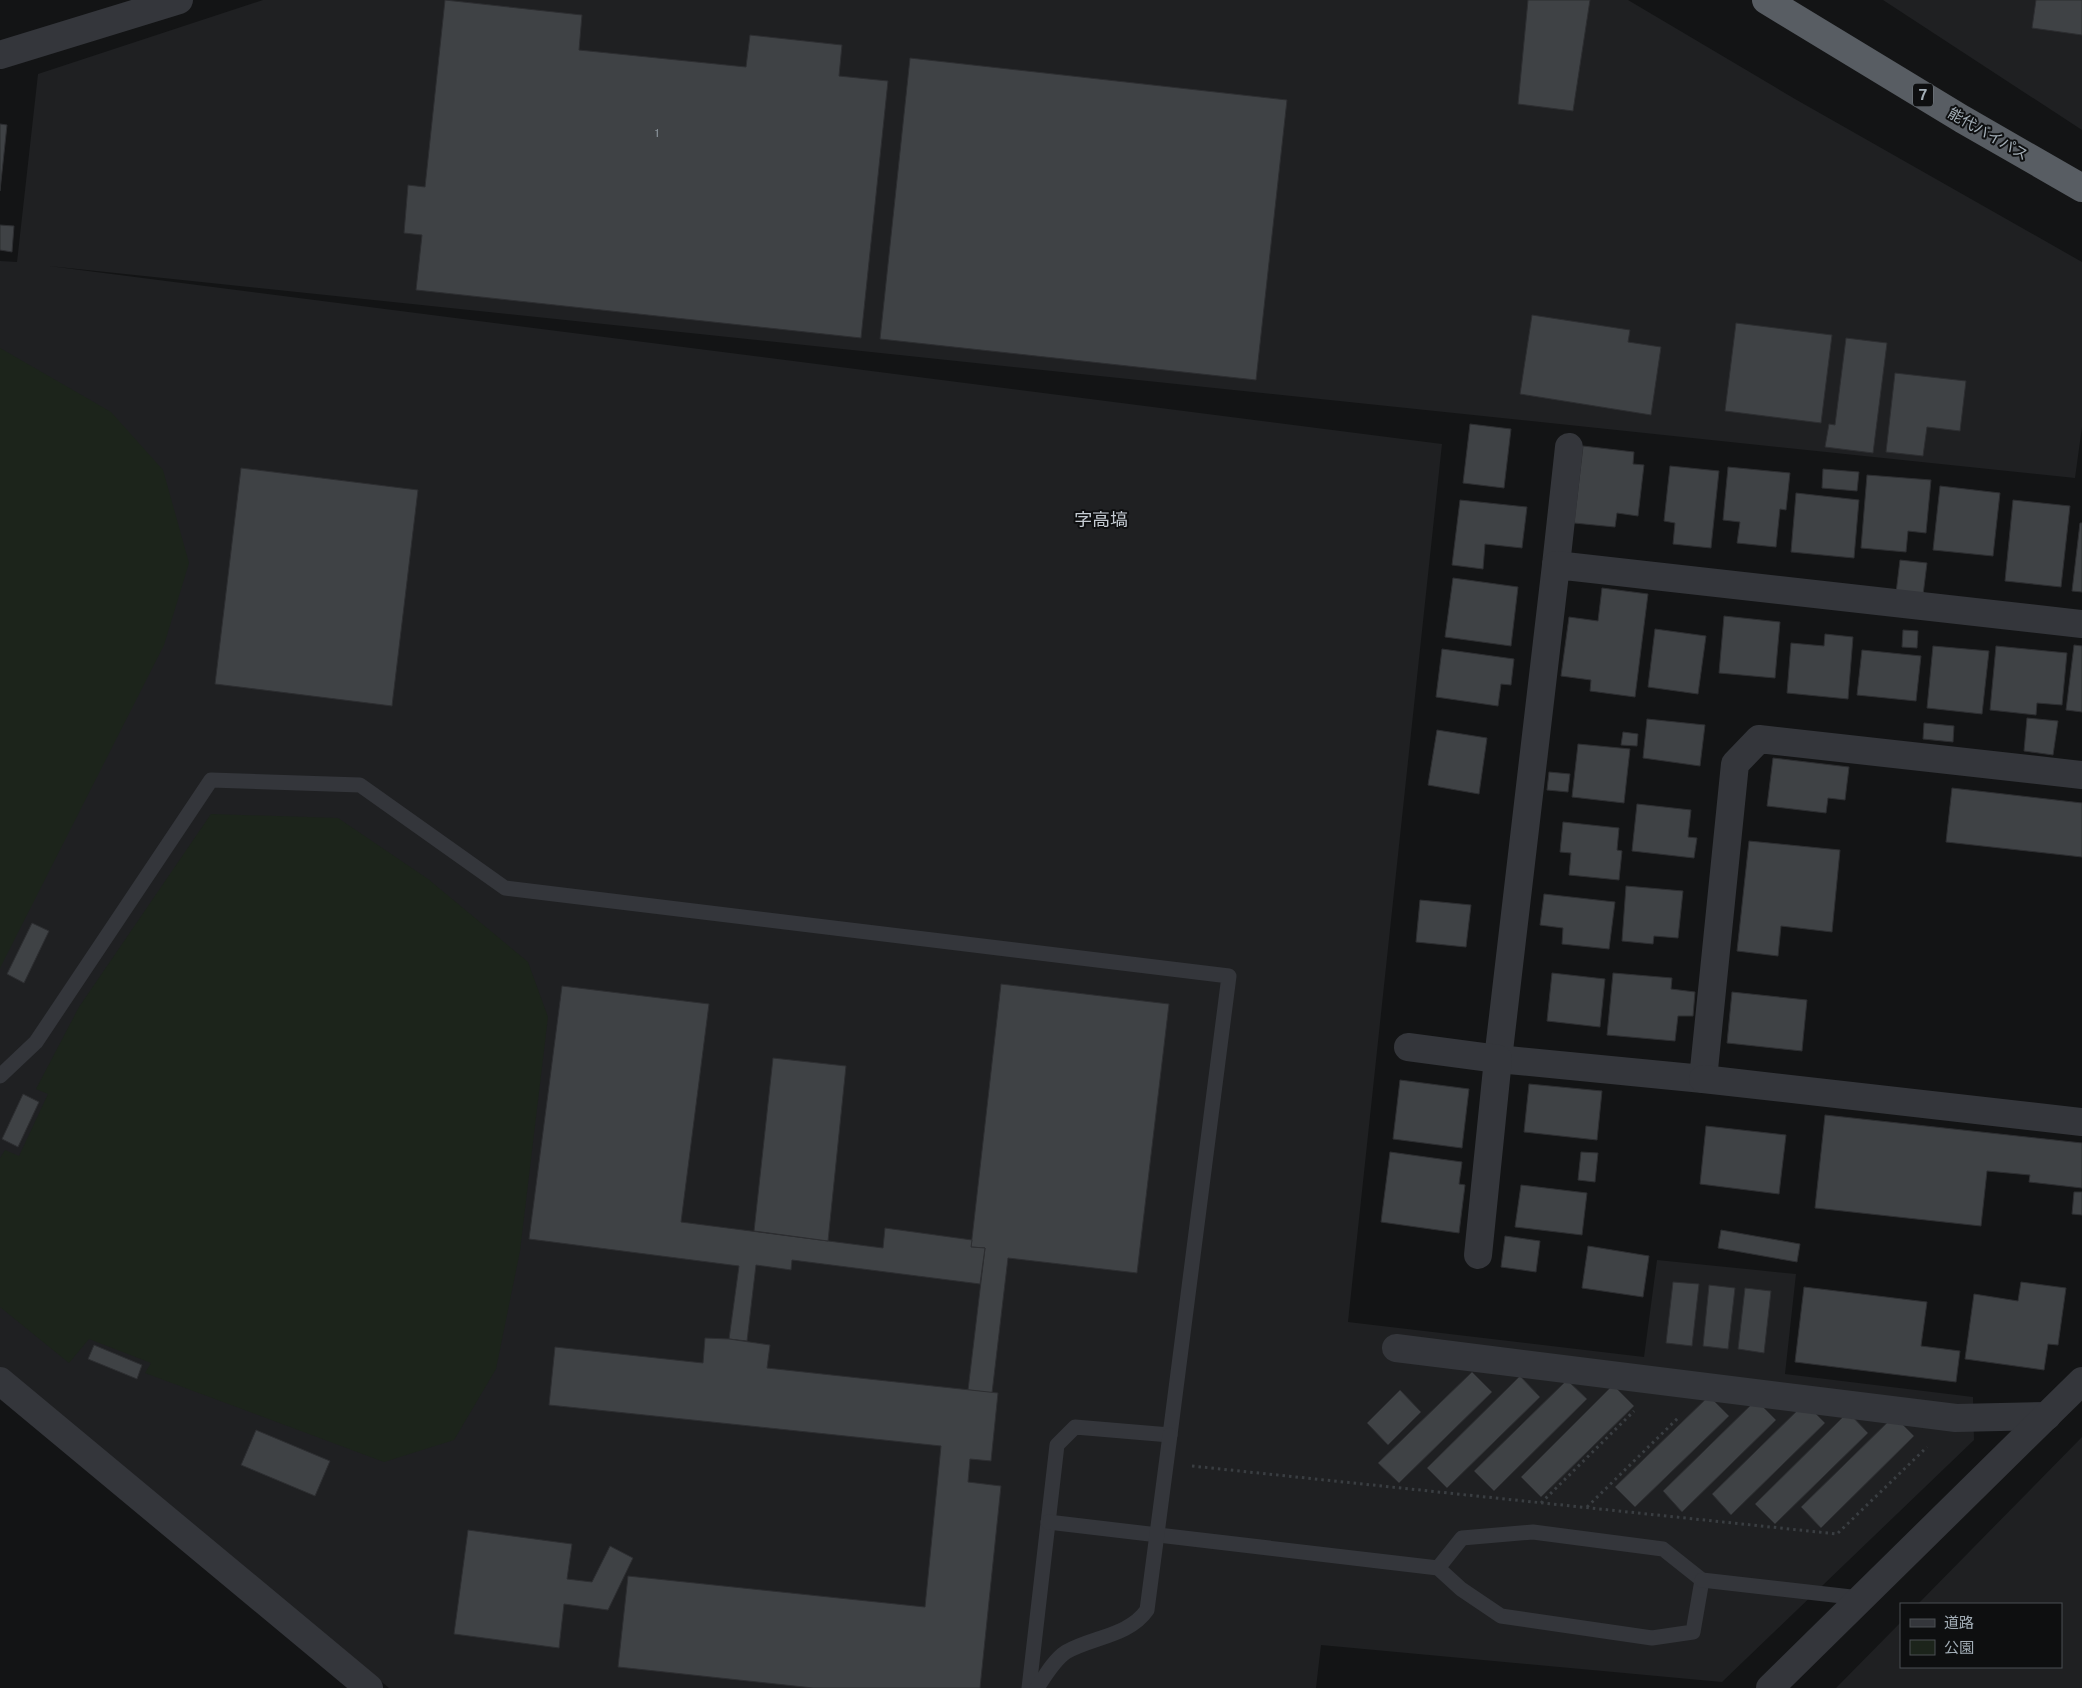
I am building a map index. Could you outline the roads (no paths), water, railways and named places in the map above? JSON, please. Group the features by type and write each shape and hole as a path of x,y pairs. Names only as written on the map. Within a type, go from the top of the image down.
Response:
{"highway":[{"name":"能代バイパス","path":"1766,0 1962,119 2082,188"}],"street":[{"path":"0,56 179,0"},
{"path":"1478,1255 1498,1059 1569,447"},
{"path":"1556,566 2082,624"},
{"path":"1703,1079 1735,764 1759,739 2082,775"},
{"path":"1408,1047 1498,1059 1703,1079 2082,1122"},
{"path":"1396,1348 1956,1418 2047,1416"},
{"path":"0,1381 369,1688"},
{"path":"1770,1688 2082,1381"}],"lane":[{"path":"0,1076 36,1042 211,780 360,784 505,888 1229,976 1147,1610 1139,1621 1065,1653 1052,1666 1036,1688"},
{"path":"1029,1688 1057,1446 1074,1428 1170,1435"},
{"path":"1048,1522 1438,1568 1461,1590 1500,1616 1652,1638 1693,1632 1702,1580"},
{"path":"1438,1568 1462,1538 1533,1532 1663,1549 1702,1580 1860,1598"}],"district":[{"name":"字高塙","path":"1101,520"}]}
